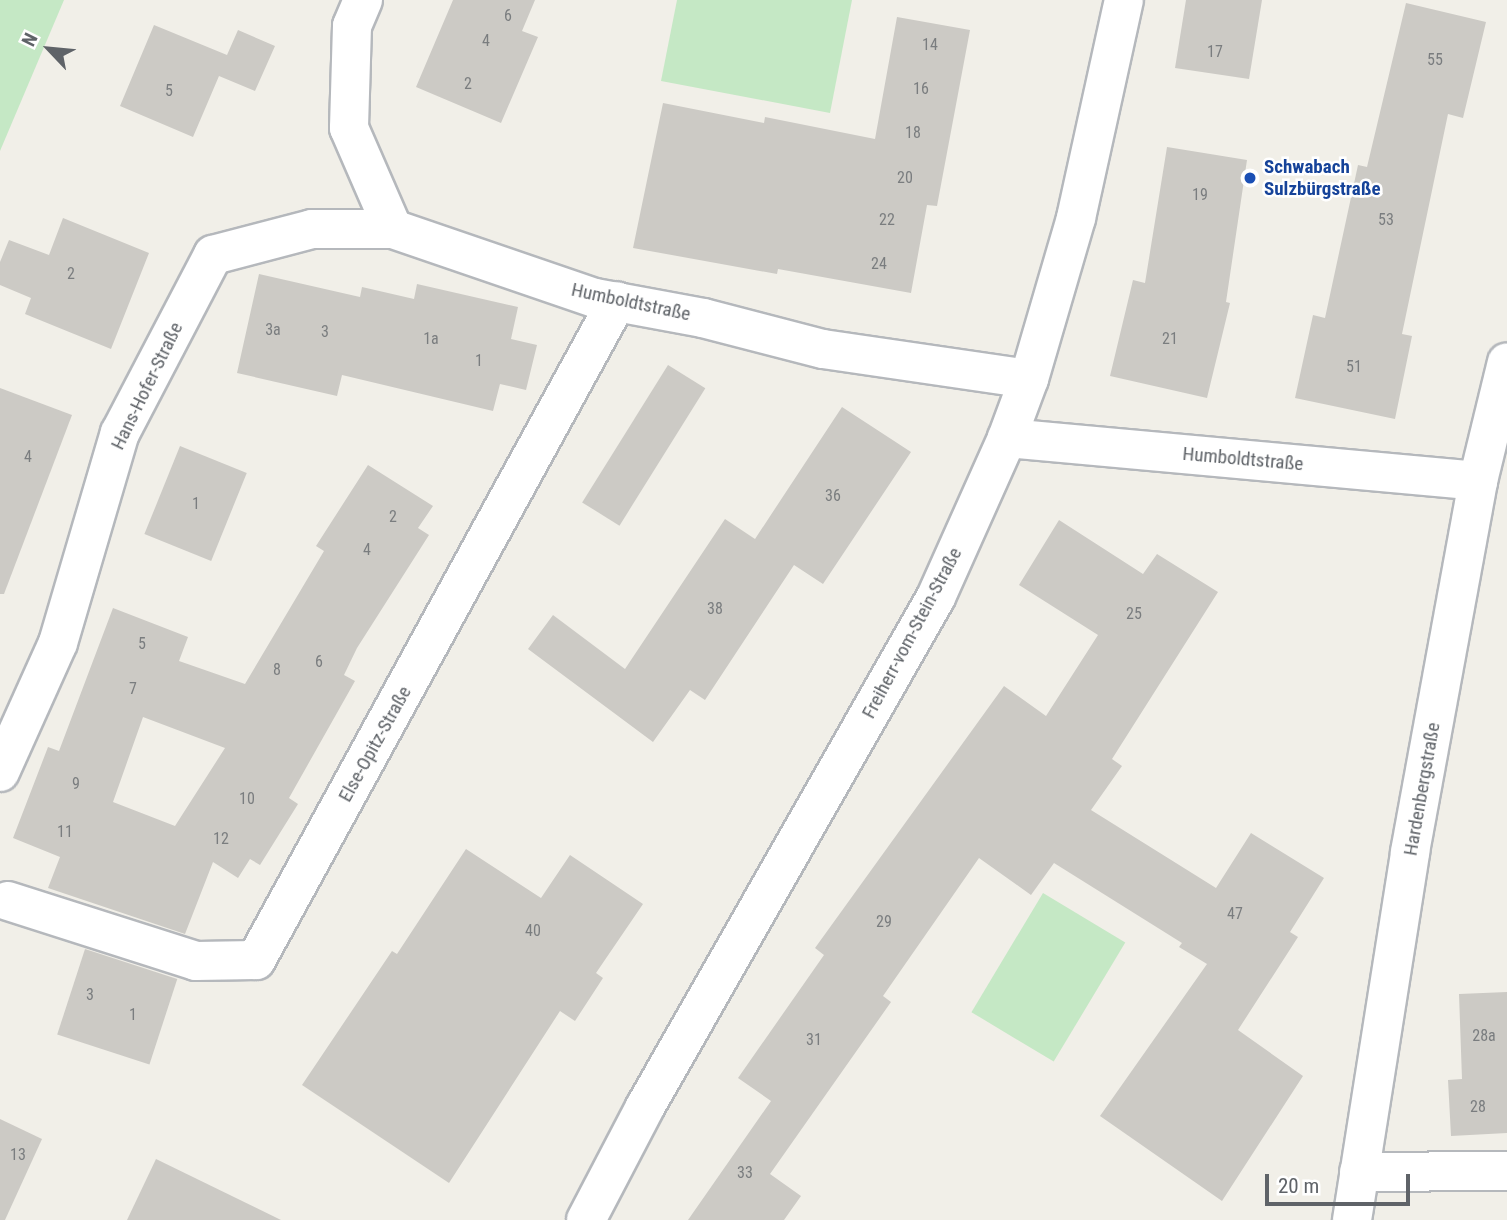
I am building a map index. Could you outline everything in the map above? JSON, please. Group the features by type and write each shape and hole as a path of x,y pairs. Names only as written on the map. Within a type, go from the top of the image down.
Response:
{"street":[{"path":"363,0 352,26 349,128 393,229"},
{"name":"Freiherr-vom-Stein-Straße","path":"586,1220 645,1107 936,597 1007,438 1029,379 1076,218 1124,0"},
{"name":"Hans-Hofer-Straße","path":"0,772 58,643 120,432 213,255 312,229 393,229"},
{"name":"Humboldtstraße","path":"393,229 595,298 703,317 823,349 1029,379"},
{"name":"Else-Opitz-Straße","path":"3,904 196,961 256,960 617,301"},
{"name":"Hardenbergstraße","path":"1352,1220 1410,852 1478,481 1507,362"},
{"name":"Humboldtstraße","path":"1007,438 1478,481"},
{"path":"1359,1172 1507,1171"}],"green space":[{"path":"0,0 64,0 0,151"},
{"path":"677,0 852,0 830,113 661,81"},
{"path":"1043,893 1125,942 1054,1062 971,1012"}],"building":[{"path":"453,0 535,0 522,31 538,37 501,123 416,87"},
{"path":"1186,0 1262,0 1249,79 1175,68"},
{"path":"1406,3 1486,22 1463,118 1448,114 1402,334 1412,336 1395,419 1295,398 1313,315 1325,318 1358,165 1367,167"},
{"path":"897,17 970,30 937,206 927,205 911,293 778,269 777,274 633,248 663,103 764,123 765,117 875,139"},
{"path":"154,25 227,55 238,30 275,46 255,91 219,76 193,137 120,106"},
{"path":"1167,147 1247,160 1226,302 1230,303 1207,398 1110,376 1133,280 1145,283"},
{"path":"63,218 149,253 111,349 25,314 31,298 0,285 0,262 9,240 49,255"},
{"path":"259,274 360,297 362,287 414,299 417,284 518,307 511,339 537,345 526,390 500,384 493,411 342,375 337,396 237,373"},
{"path":"668,365 705,388 619,526 582,502"},
{"path":"0,388 72,415 4,594 0,594"},
{"path":"842,407 911,452 823,584 794,565 705,700 690,690 653,742 528,649 553,615 625,669 725,519 755,539"},
{"path":"180,446 247,473 211,561 144,534"},
{"path":"368,465 433,506 418,528 429,535 357,648 344,675 355,681 289,798 298,804 260,865 250,859 238,878 213,862 185,934 48,888 60,857 13,838 48,747 59,751 113,608 188,637 179,661 245,684 324,551 316,546","holes":["143,717 225,748 175,826 113,802"]},
{"path":"1059,520 1143,574 1157,554 1218,592 1112,759 1122,766 1091,810 1216,888 1251,833 1324,878 1290,932 1298,937 1238,1030 1303,1076 1222,1201 1100,1116 1207,964 1179,947 1182,943 1054,863 1031,895 979,858 883,996 891,1002 770,1174 801,1196 784,1220 688,1220 771,1101 738,1078 824,955 815,948 1004,686 1046,716 1098,635 1019,585"},
{"path":"466,849 541,898 570,855 643,904 596,973 603,978 575,1021 560,1011 449,1183 302,1085 392,951 397,954"},
{"path":"85,949 177,979 149,1065 57,1035"},
{"path":"1507,992 1507,1133 1451,1136 1448,1080 1462,1079 1459,994"},
{"path":"0,1119 42,1139 5,1220 0,1220"},
{"path":"156,1159 281,1220 127,1220"}],"place":[{"name":"Schwabach Sulzbürgstraße","path":"1250,178"}]}
